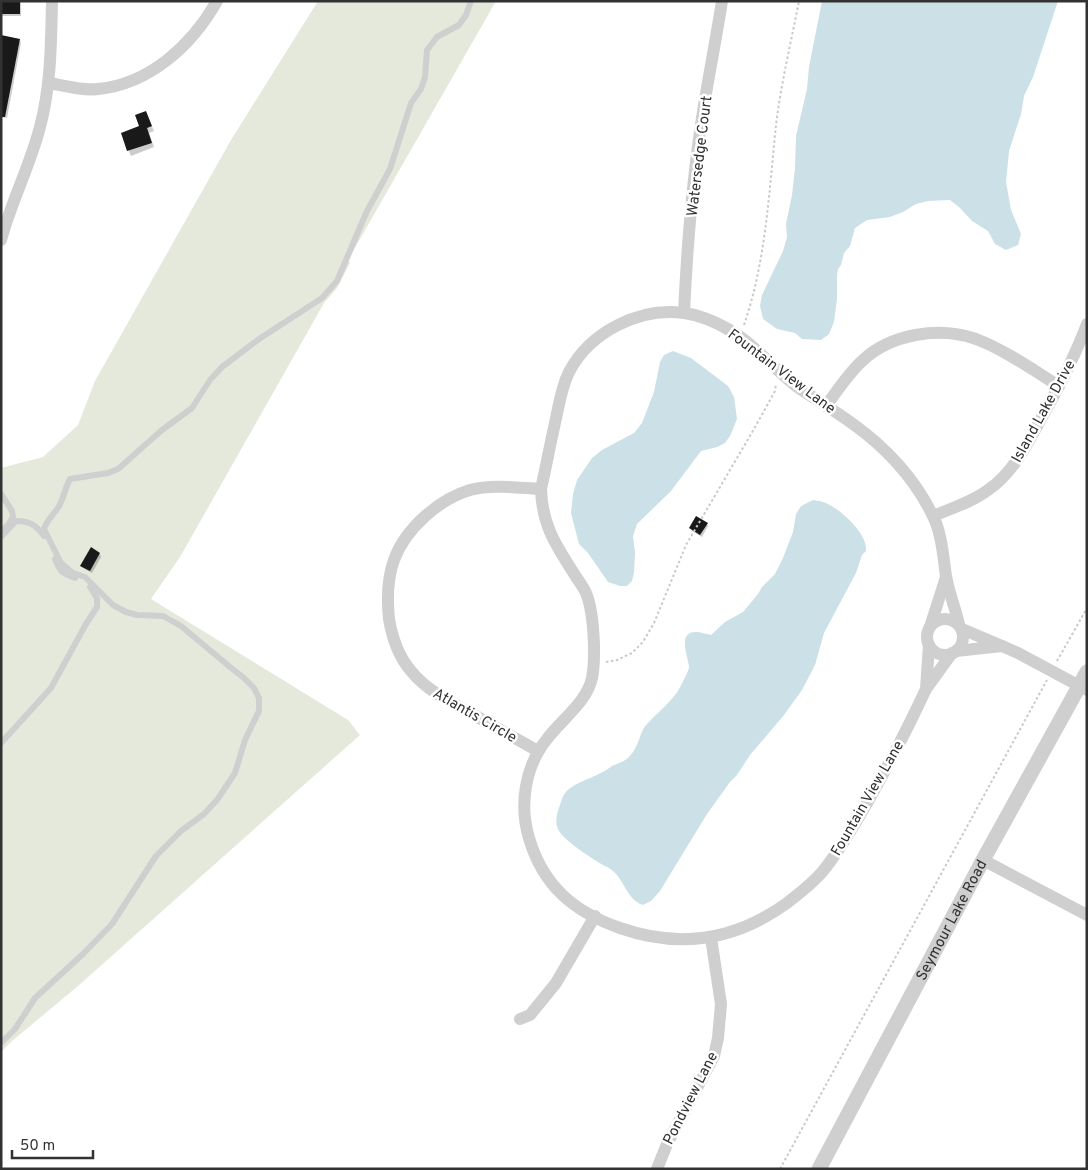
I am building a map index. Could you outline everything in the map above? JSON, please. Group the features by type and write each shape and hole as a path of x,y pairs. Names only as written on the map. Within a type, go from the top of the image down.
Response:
{"street":[{"path":"1,240 40,129 49,83 52,1"},
{"path":"49,83 96,89 120,86 139,79 176,53 210,14 217,1"},
{"name":"Watersedge Court","path":"684,313 694,182 702,119 722,1"},
{"name":"Fountain View Lane","path":"954,652 926,689 894,756 844,842 822,873 800,893 769,916 734,931 711,938 675,940 650,937 609,924 559,892 537,861 528,835 525,791 538,751 580,701 592,680 592,624 586,593 553,541 545,520 541,489 562,387 570,370 583,351 600,336 620,324 638,316 664,312 684,313 710,320 737,335 780,373 876,442 906,474 933,516 945,556 946,577 960,626"},
{"name":"Island Lake Drive","path":"933,516 968,502 990,490 1005,475 1027,444 1059,386 1087,324"},
{"path":"826,406 862,360 882,346 902,338 921,334 954,335 975,339 997,349 1059,386"},
{"name":"Atlantis Circle","path":"538,751 428,688 410,670 398,650 391,631 387,604 388,582 394,559 407,536 422,518 454,497 469,490 504,487 541,489"},
{"name":"Fountain View Lane","path":"930,627 946,577"},
{"path":"1002,646 943,655 928,645 927,634 935,622 947,619 1018,653 1083,688"},
{"path":"954,652 961,645 963,638 960,626"},
{"name":"Fountain View Lane","path":"926,689 928,645"},
{"name":"Seymour Lake Road","path":"819,1169 983,860 1083,688 1087,672"},
{"path":"983,860 1087,915"},
{"path":"520,1018 530,1015 556,983 595,916"},
{"name":"Pondview Lane","path":"656,1169 667,1144 714,1056 718,1038 721,1004 711,938"}],"lane":[{"path":"1,1043 15,1029 35,998 83,954 112,924 156,856 181,831 204,814 217,800 235,773 244,740 259,712 259,698 254,688 181,626 163,616 126,612 113,605 85,577 72,573 61,563 44,529 46,521 59,505 70,479 108,473 118,469 162,430 192,408 210,380 222,367 259,339 322,298 337,281 367,211 390,169 411,103 422,89 427,50 437,37 459,25 466,15 471,1"},
{"path":"1,494 12,511 13,518 1,530"},
{"path":"1,537 16,521 35,524 44,536 63,574 82,580 93,590 97,598 97,607 51,688 1,742"}],"path":[{"path":"737,335 744,326 752,303 760,262 777,123 799,1"},
{"path":"593,663 617,660 632,654 643,642 662,608 686,545 775,391 780,373"},
{"path":"780,1169 1087,608"}],"shaded area":[{"path":"318,1 496,1 348,260 350,263 337,288 324,303 180,557 151,599 348,720 360,735 1,1052 1,468 43,457 78,425 95,381 231,140"}],"water":[{"path":"822,1 1058,1 1033,77 1024,96 1021,114 1009,151 1006,182 1011,210 1021,234 1018,245 1006,250 995,244 988,231 972,221 950,200 928,201 916,204 890,217 867,220 855,228 850,246 844,253 837,275 837,299 834,322 829,334 821,340 802,339 795,333 777,329 763,319 760,306 762,295 783,251 787,237 786,224 792,195 796,136 807,89 809,67"},
{"path":"673,351 691,358 728,386 734,397 737,419 725,443 701,451 671,491 637,524 633,536 635,553 632,581 627,586 620,586 608,582 588,553 579,544 571,513 573,494 577,480 592,458 602,450 634,433 642,423 654,392 660,362 664,355"},
{"path":"813,500 834,507 847,517 863,537 866,551 862,555 856,573 824,633 815,665 802,690 784,715 750,755 707,814 660,891 651,901 643,905 632,898 613,871 581,851 559,831 556,818 562,798 567,790 625,760 633,753 644,727 674,696 686,675 689,667 685,646 686,636 696,632 711,635 725,622 743,612 762,587 775,574 793,532 796,514 801,506"}],"building":[{"path":"1,1 20,1 20,14 1,14"},
{"path":"1,35 20,39 5,117 1,117"},
{"path":"146,111 152,126 147,128 152,143 127,151 121,133 139,126 135,115"},
{"path":"696,516 708,523 700,535 689,528"},
{"path":"91,547 100,553 90,571 80,566"}]}
